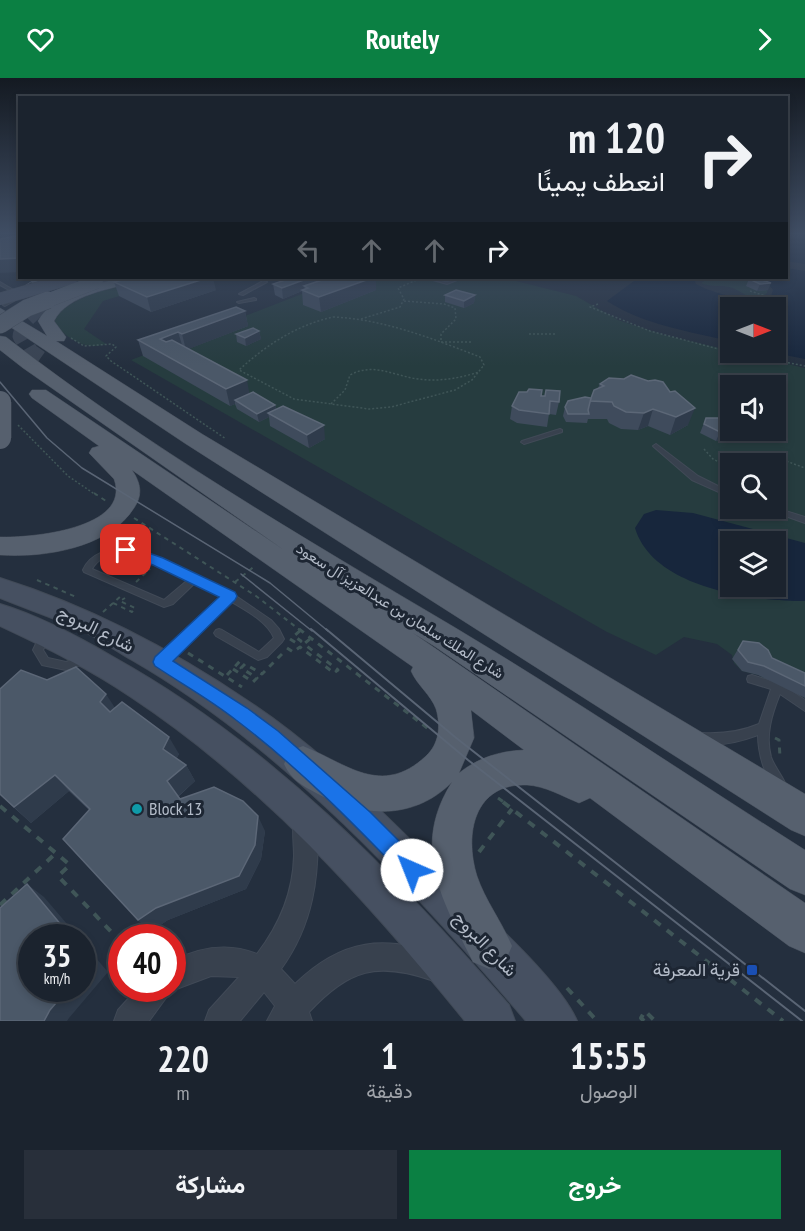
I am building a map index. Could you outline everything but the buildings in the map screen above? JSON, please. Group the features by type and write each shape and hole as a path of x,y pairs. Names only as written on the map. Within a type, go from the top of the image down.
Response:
{"main road":[{"path":"43,303 62,290 99,279"},
{"path":"0,325 33,306 99,279"},
{"path":"131,279 77,296 57,306 46,321 49,329 100,361 230,451"},
{"path":"3,305 62,337"},
{"path":"3,305 667,730 805,815"},
{"name":"شارع الملك سلمان بن عبدالعزيز آل سعود","path":"0,340 29,364 180,469 369,592 445,637 805,874"},
{"path":"40,359 352,563 445,637"},
{"path":"0,361 122,473 129,484 129,491 116,514 77,537 30,548 0,546"},
{"path":"33,390 405,644 805,930"},
{"path":"0,402 2,426 0,438"},
{"path":"303,764 334,784 375,794 396,793 430,778 452,747 456,722 447,695 405,644"},
{"path":"489,946 461,889 453,864 452,838 456,815 465,795 477,781 498,770 516,766 534,766 553,771 667,833"}],"street":[{"path":"3,305 69,279"},
{"path":"3,305 38,299 99,279"},
{"name":"شارع البروج","path":"0,588 91,623 161,662 241,713 303,764 363,819 489,946 555,1021"},
{"name":"شارع البروج","path":"0,614 45,633 145,689 185,716 263,780 353,864 463,985 492,1021"},
{"path":"220,1021 263,970 293,927 302,901 308,851 305,819"},
{"path":"290,1016 328,973 354,959 381,954 408,956 434,966 463,985"},
{"path":"186,969 214,960 240,961 263,970 280,986 290,1016"},
{"path":"129,1021 146,1002"}],"lane":[{"path":"3,305 40,279"},
{"path":"430,279 447,283 457,279"},
{"path":"241,294 265,282"},
{"path":"0,283 15,292 3,305"},
{"path":"524,442 560,431"},
{"path":"656,446 695,478 720,490"},
{"path":"786,514 805,520"},
{"path":"195,578 167,603 150,599 87,570 88,565 118,550 132,551 158,561 195,578 230,596 275,629 279,639 264,654 258,656 219,633"},
{"path":"161,662 230,596"},
{"path":"752,679 777,687 805,706"},
{"path":"777,687 762,728 763,749 772,773 805,815"},
{"path":"667,730 724,740 745,736 762,728"}],"path":[{"path":"404,301 398,288 423,279"},
{"path":"750,291 772,297"},
{"path":"361,319 397,309 404,301"},
{"path":"404,301 444,304 455,308 456,318 441,334 441,342"},
{"path":"598,304 590,306 669,337 720,349"},
{"path":"338,316 361,319 441,342 480,357 484,365 481,372 455,390 391,406 369,409 288,397 241,372 240,368 256,353 311,322 338,316"},
{"path":"529,334 555,334"},
{"path":"62,337 84,346 112,344 116,347 106,356 111,361 230,451"},
{"path":"441,342 473,342"},
{"path":"786,362 805,366"},
{"path":"330,405 345,390 350,375 359,370 378,369 398,375 430,379 452,378 481,372"},
{"path":"704,449 720,463"},
{"path":"786,461 805,468"},
{"path":"236,582 270,554"},
{"path":"150,599 143,606 125,598 120,602 135,608 132,612 113,603 158,561"},
{"path":"301,630 294,636 301,640 298,644 290,639 283,645 293,652 300,647 334,673 338,670 304,644 311,638"},
{"path":"238,663 232,669 253,682 257,678 241,668 245,664 262,674 288,648"},
{"path":"762,728 779,740 780,766"},
{"path":"477,781 783,1021"},
{"path":"0,806 70,865 58,876 108,928"},
{"path":"476,862 479,851 512,808"},
{"path":"0,905 57,852"},
{"path":"565,987 597,1021"},
{"path":"644,1021 641,1018 645,1011 655,1021"}],"green space":[{"path":"142,279 176,279 103,301 84,329 106,344 84,345 71,339 54,323 59,314 68,306 108,289"},
{"path":"340,279 508,279 576,296 618,320 664,335 720,348 720,363 784,363 805,368 805,698 758,675 742,671 734,663 732,655 717,644 684,637 656,655 607,632 131,360"},
{"path":"707,279 742,279 768,288 767,293 762,297 750,297 729,287 701,283"}],"water":[{"path":"805,278 805,359 786,355 786,297 768,297 771,296 773,290 769,285 748,279"},
{"path":"637,279 698,279 695,281 696,284 734,297 720,297 720,339 651,322 607,301"},
{"path":"656,510 693,513 760,531 720,531 720,590 683,577 662,565 645,548 635,528 644,514"},
{"path":"786,538 805,543 805,601 752,597 786,597"}],"tunnel":[{"path":"40,359 30,352 21,336 26,319 43,303"}],"tram line":[{"path":"0,382 47,438 82,468 270,583 328,631"},
{"path":"241,574 312,631"},
{"path":"311,629 468,760 802,1021"},
{"path":"326,629 455,737 805,1011"}],"railway":[{"path":"26,287 38,279"}],"place":[{"name":"Block 13","path":"137,809"},
{"name":"قرية المعرفة","path":"752,970"}],"route":[{"path":"126,550 158,561 230,596 161,662 241,713 271,737 363,819 412,870"}]}
